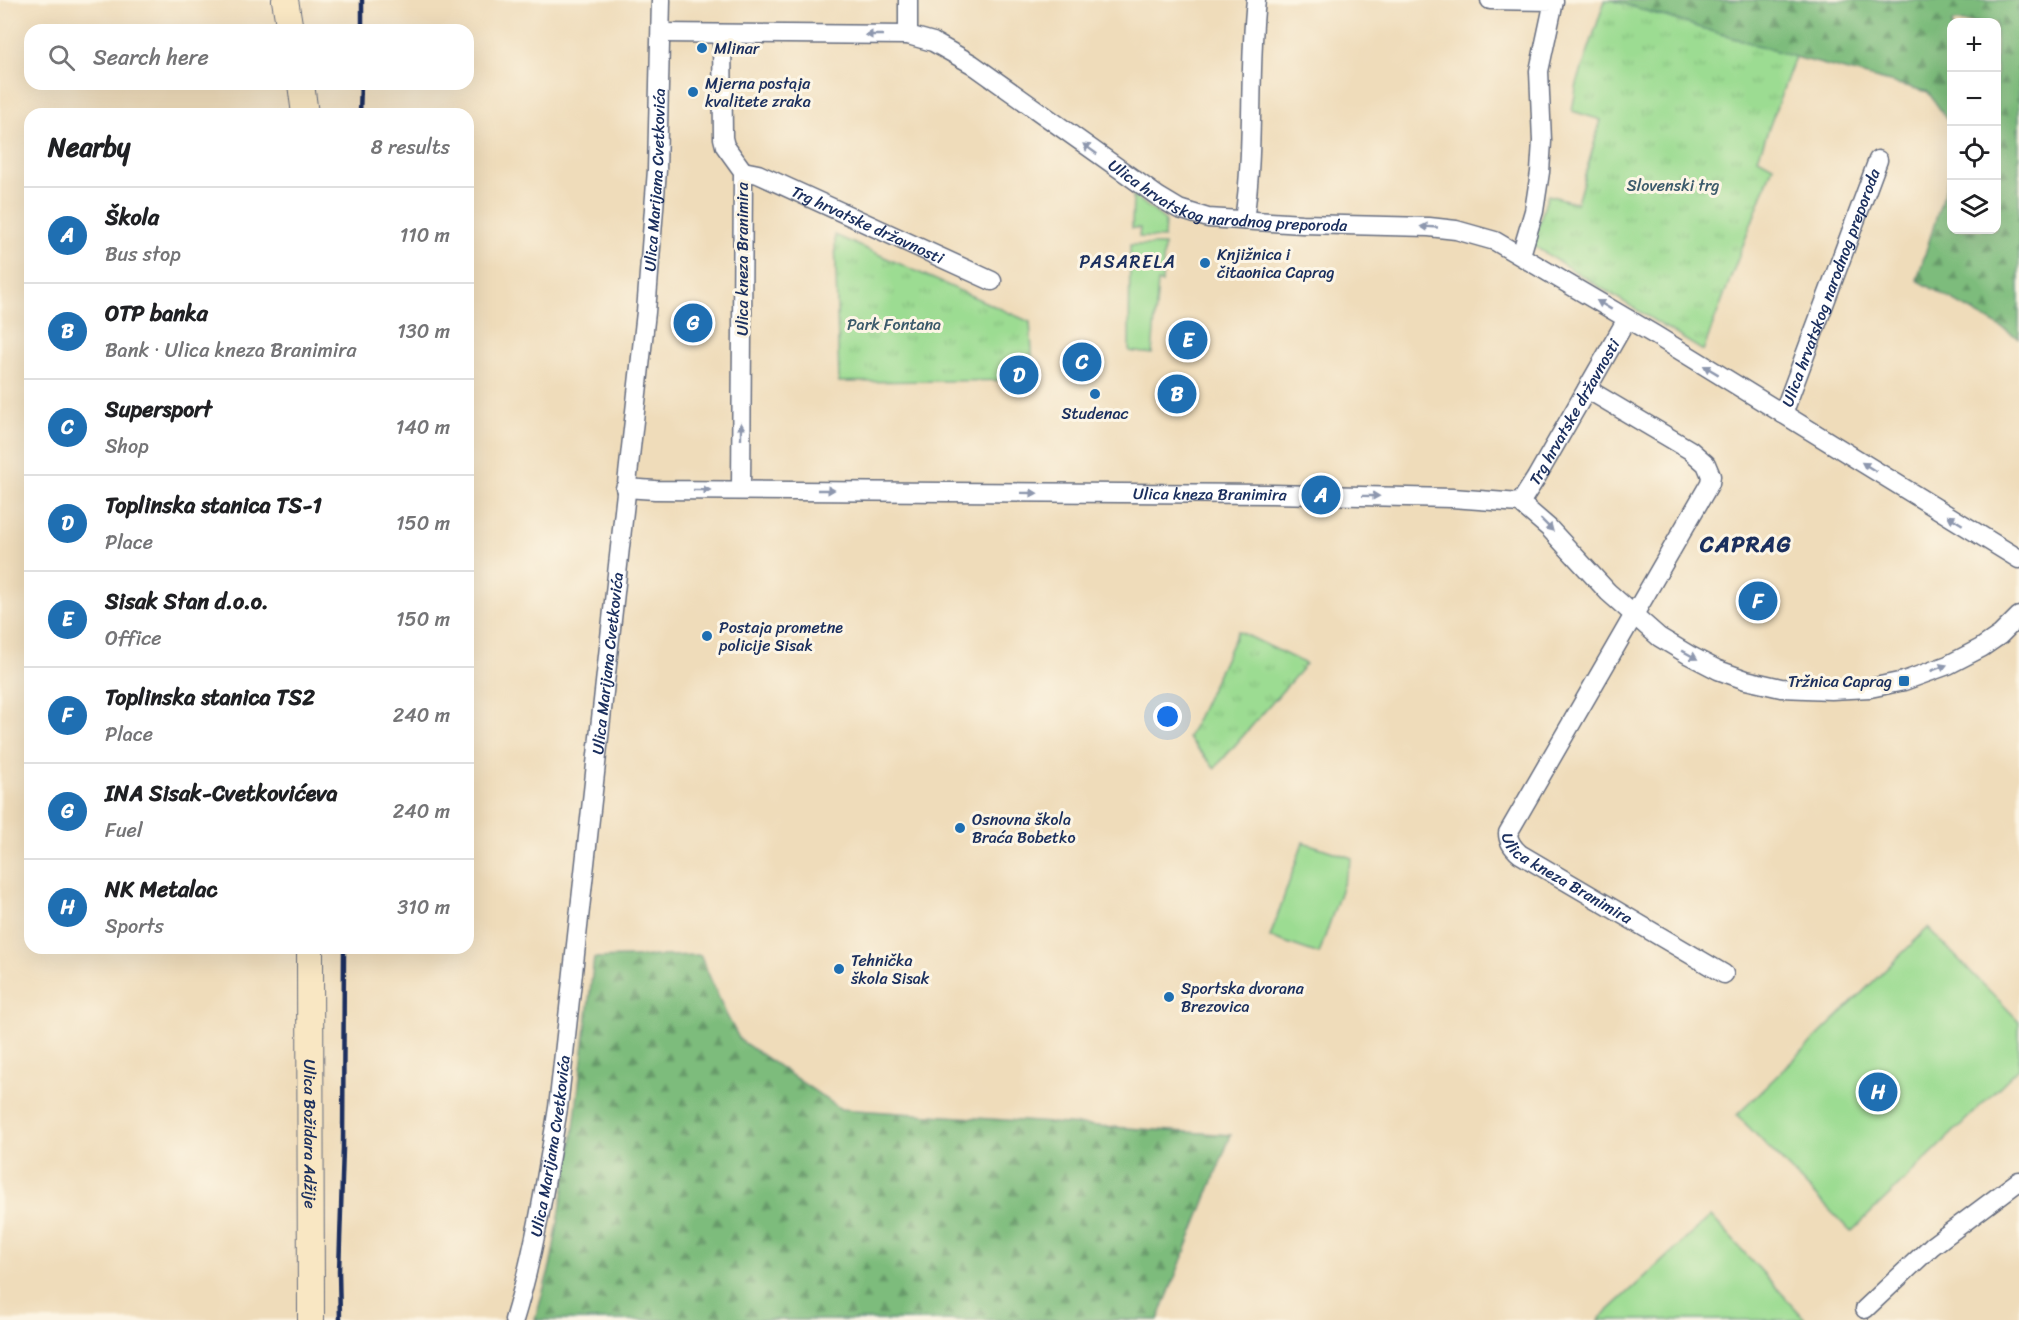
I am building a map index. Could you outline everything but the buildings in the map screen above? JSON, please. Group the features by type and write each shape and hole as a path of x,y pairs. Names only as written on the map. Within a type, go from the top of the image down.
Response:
{"main road":[{"path":"285,0 289,24"},
{"path":"302,90 304,108"},
{"name":"Ulica Božidara Adžije","path":"310,954 311,1320"}],"street":[{"name":"Ulica Marijana Cvetkovića","path":"514,1320 541,1212 558,1108 646,312 657,170 661,0"},
{"path":"908,0 908,35"},
{"path":"1244,220 1248,178 1252,39 1256,0"},
{"path":"1490,0 1554,1 1539,71 1542,141 1540,172 1533,211 1521,255"},
{"name":"Ulica hrvatskog narodnog preporoda","path":"661,33 908,35 933,42 972,64 1122,172 1179,209 1208,218 1456,230 1495,241 1627,319 2019,559"},
{"name":"Ulica kneza Branimira","path":"722,34 723,138 725,146 743,171 741,490"},
{"name":"Ulica hrvatskog narodnog preporoda","path":"1783,414 1878,160"},
{"name":"Trg hrvatske državnosti","path":"743,171 758,174 992,281"},
{"name":"Trg hrvatske državnosti","path":"1520,502 1627,319"},
{"name":"Ulica kneza Branimira","path":"1587,389 1690,450 1706,464 1711,476 1710,483 1508,832 1509,840 1520,854 1724,974"},
{"name":"Ulica kneza Branimira","path":"625,488 1272,494 1452,498 1520,502"},
{"path":"1520,502 1549,528 1608,592 1659,637 1718,670 1746,680 1781,688 1832,690 1870,688 1904,681 1981,648 2000,635 2019,616"},
{"path":"1865,1309 1932,1246 2019,1181"}],"green space":[{"name":"Slovenski trg","path":"1605,0 1795,57 1758,158 1773,166 1703,351 1532,245 1548,195 1577,203 1601,120 1572,111 1577,84"},
{"path":"1611,0 2019,0 2019,338 1917,280 1947,183 1947,234 2001,234 2001,18 1947,18 1947,119 1928,92 1795,57"},
{"path":"1133,195 1165,220 1164,238 1139,237 1140,228 1132,228"},
{"name":"Park Fontana","path":"835,235 1030,322 1034,380 839,382"},
{"path":"1130,245 1164,245 1162,283 1158,282 1152,354 1129,351"},
{"path":"1238,631 1306,664 1215,768 1188,738"},
{"path":"1303,842 1352,858 1319,954 1270,937"},
{"path":"1928,928 2019,1021 2019,1068 1851,1232 1737,1115"},
{"path":"700,955 740,1040 841,1109 1231,1135 1158,1320 535,1320 551,1263 573,1136 594,958"},
{"path":"1711,1216 1806,1320 1598,1320"}],"railway":[{"path":"362,0 362,24"},
{"path":"360,108 361,90"},
{"path":"340,1320 344,954"}],"place":[{"name":"Mlinar","path":"702,48"},
{"name":"Mjerna postaja kvalitete zraka","path":"693,92"},
{"name":"Knjižnica i čitaonica Caprag","path":"1205,263"},
{"name":"INA Sisak-Cvetkovićeva","path":"693,323"},
{"name":"Sisak Stan d.o.o.","path":"1188,340"},
{"name":"Supersport","path":"1082,362"},
{"name":"Toplinska stanica TS-1","path":"1019,375"},
{"name":"Studenac","path":"1095,394"},
{"name":"OTP banka","path":"1177,394"},
{"name":"Škola","path":"1321,495"},
{"name":"Toplinska stanica TS2","path":"1758,601"},
{"name":"Postaja prometne policije Sisak","path":"707,636"},
{"name":"Tržnica Caprag","path":"1904,681"},
{"name":"Osnovna škola Braća Bobetko","path":"960,828"},
{"name":"Tehnička škola Sisak","path":"839,969"},
{"name":"Sportska dvorana Brezovica","path":"1169,997"},
{"name":"NK Metalac","path":"1878,1092"}],"district":[{"name":"PASARELA","path":"1128,262"},
{"name":"CAPRAG","path":"1746,544"}]}
